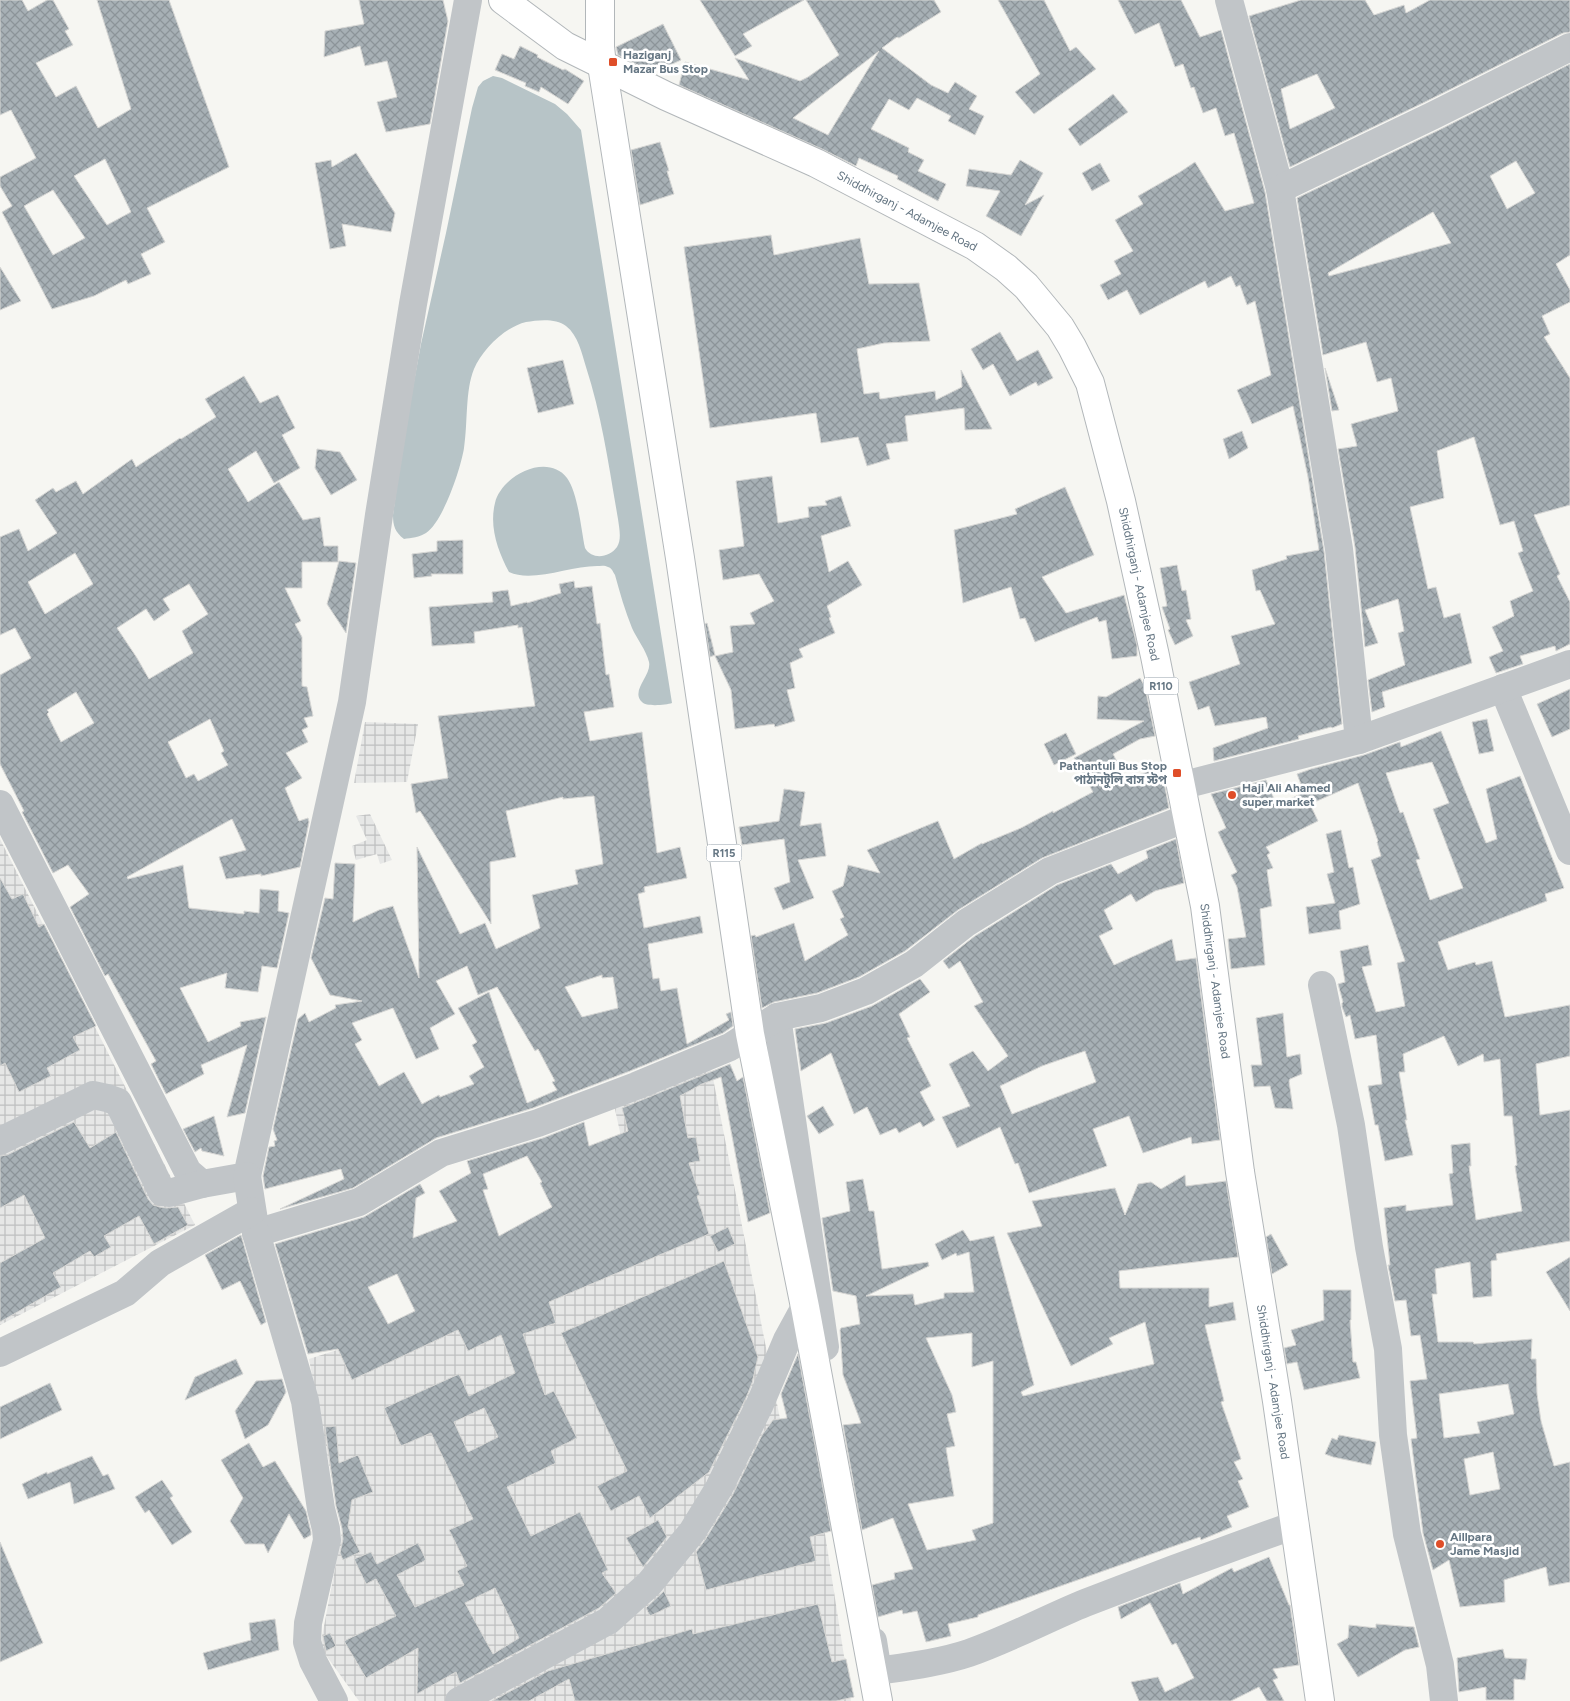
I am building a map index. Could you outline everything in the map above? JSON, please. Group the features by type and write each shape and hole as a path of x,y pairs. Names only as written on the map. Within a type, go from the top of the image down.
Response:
{"main road":[{"name":"Shiddhirganj - Adamjee Road","path":"503,0 565,46 666,96 816,162 975,246 1006,268 1026,286 1060,326 1090,383 1121,501 1155,656 1205,906 1240,1172 1277,1401 1320,1701"},
{"name":"R115","path":"600,0 602,64 680,558 750,1034 805,1307 878,1701"}],"street":[{"path":"334,1701 312,1662 307,1642 308,1623 327,1540 305,1401 254,1222 247,1176 352,702 378,514 413,304 468,0"},
{"path":"1229,0 1280,189 1340,549 1359,740"},
{"path":"1280,189 1570,47"},
{"path":"1180,786 1359,740 1570,664"},
{"path":"1503,688 1570,851"},
{"path":"0,804 188,1172 202,1184"},
{"path":"0,1353 124,1293 160,1264 254,1222 359,1202 441,1153 538,1123 636,1086 730,1047 777,1017 821,1008 866,991 914,964 966,923 1050,871 1187,818"},
{"path":"1322,985 1351,1125 1369,1247 1388,1350 1393,1435 1406,1534 1440,1665 1444,1701"},
{"path":"777,1017 814,1278 877,1666 880,1669 912,1666 968,1653 1173,1568 1295,1525"},
{"path":"0,1142 93,1095 118,1102 162,1192 169,1194 202,1184 247,1176"},
{"path":"459,1701 608,1621 649,1584 692,1532 719,1488 760,1404 787,1340 805,1307"}],"shaded area":[{"path":"493,76 502,78 555,104 581,130 672,703 648,705 644,704 639,698 638,693 649,667 649,662 632,628 615,575 610,568 607,566 586,567 540,575 518,575 509,572 501,556 496,539 493,512 499,493 515,476 537,467 548,467 558,471 567,478 571,485 585,548 588,552 596,556 605,555 614,551 619,544 620,533 605,442 592,385 574,334 562,323 541,320 526,322 502,334 488,347 474,369 471,378 462,457 445,507 432,527 421,535 404,539 398,534 394,526 393,515 403,441 421,344 472,108 478,87 483,81"},
{"path":"365,722 418,724 407,782 354,783"},
{"path":"370,814 392,860 380,864 377,854 356,860 352,846 367,840 356,816"},
{"path":"0,839 195,1225 0,1325"},
{"path":"711,1068 782,1429 809,1431 851,1701 359,1701 320,1647 342,1532 309,1359 496,1299 637,1209 614,1105"}],"building":[{"path":"0,0 22,0 28,11 47,0 53,0 69,29 65,31 73,45 36,63 56,97 76,86 98,128 131,109 97,0 169,0 229,167 147,208 165,242 141,254 151,274 128,284 126,280 94,296 52,309 2,212 12,206 0,186 0,177 36,158 11,110 0,115","holes":["105,159 131,212 107,225 74,176","53,190 85,238 53,255 24,206"]},
{"path":"359,0 443,0 448,21 430,124 386,132 377,102 397,97 387,61 365,66 360,46 324,57 325,31 364,24"},
{"path":"700,0 804,0 743,34 752,46 735,56"},
{"path":"806,0 934,0 941,12 899,38 897,37 882,48 931,85 948,93 955,82 977,96 969,109 984,116 975,135 948,121 951,116 917,98 909,110 889,99 871,129 909,148 908,152 924,160 918,171 946,184 938,201 897,179 898,176 859,158 856,166 679,85 685,62 749,80 735,58 800,81 839,55","holes":["879,51 828,135 793,118"]},
{"path":"998,0 1044,0 1070,51 1076,47 1096,69 1034,114 1015,92 1040,74"},
{"path":"1118,0 1181,0 1200,37 1221,30 1265,192 1324,551 1342,724 1298,736 1299,739 1214,761 1213,748 1268,728 1266,717 1215,726 1209,706 1198,710 1189,682 1240,664 1231,636 1275,624 1260,590 1256,591 1252,570 1287,559 1286,556 1319,550 1308,477 1293,406 1252,424 1237,390 1271,375 1255,301 1247,305 1240,285 1236,287 1231,276 1208,288 1205,281 1140,315 1127,290 1108,300 1100,285 1121,274 1114,261 1133,251 1115,220 1143,204 1138,196 1195,162 1225,211 1254,203 1234,133 1225,136 1216,108 1203,113 1194,87 1191,88 1183,64 1175,67 1159,23 1135,34"},
{"path":"1301,0 1365,0 1374,15 1404,5 1406,13 1430,0 1570,0 1570,32 1563,33 1290,167 1249,16","holes":["1317,74 1335,108 1290,129 1281,89"]},
{"path":"663,24 681,60 659,70 657,65 648,70 618,55 616,47"},
{"path":"520,46 584,81 568,104 541,87 539,92 525,86 526,83 495,70 502,54 514,59"},
{"path":"1570,64 1570,255 1556,264 1570,290 1570,302 1542,316 1550,334 1544,337 1570,378 1570,505 1534,515 1560,574 1557,576 1570,602 1570,644 1556,651 1555,646 1520,656 1523,664 1496,673 1489,657 1503,651 1492,627 1514,616 1510,601 1533,591 1518,553 1523,551 1514,521 1500,525 1474,437 1437,451 1444,498 1410,507 1428,589 1436,587 1444,618 1460,613 1472,663 1382,692 1385,707 1372,712 1368,680 1405,665 1398,633 1404,631 1398,599 1365,610 1378,643 1365,647 1355,547 1338,449 1357,446 1351,424 1398,411 1391,378 1377,382 1366,342 1323,355 1297,198 1439,130","holes":["1516,161 1535,193 1507,209 1490,176","1433,212 1451,243 1329,276 1328,273"]},
{"path":"1113,94 1128,112 1080,146 1068,129"},
{"path":"660,142 674,194 640,205 631,150"},
{"path":"356,153 395,213 391,232 342,224 346,246 330,249 315,163 331,160 332,167"},
{"path":"1020,160 1043,173 1025,205 1044,195 1021,236 986,216 1000,191 966,186 969,169 1011,175"},
{"path":"1100,163 1110,181 1092,191 1082,173"},
{"path":"771,235 774,255 860,238 869,284 919,283 930,341 884,343 857,349 864,394 879,392 880,399 935,391 936,400 962,387 961,370 992,429 965,430 964,408 905,416 908,441 886,444 890,459 867,466 858,437 821,443 816,413 710,428 684,247"},
{"path":"0,267 21,301 0,310"},
{"path":"1000,332 1017,361 1038,350 1053,378 1038,386 1036,382 1010,396 993,364 983,370 971,349"},
{"path":"563,360 574,404 538,413 527,368"},
{"path":"1325,368 1339,410 1332,411"},
{"path":"244,376 260,403 278,395 295,428 282,435 300,468 274,483 256,451 228,469 248,502 279,482 303,520 320,517 324,546 338,546 338,562 302,562 302,588 285,588 301,621 295,624 302,637 302,686 307,687 313,716 304,718 308,727 302,730 308,742 286,753 302,778 285,788 299,821 308,818 309,822 300,867 261,876 261,874 226,879 219,857 246,850 232,819 127,877 128,879 183,865 189,908 244,914 244,911 259,913 260,889 279,891 278,911 289,913 277,968 262,966 258,992 225,988 227,973 180,988 208,1042 241,1026 240,1022 266,1017 245,1113 227,1117 247,1045 201,1065 204,1074 166,1094 151,1064 156,1061 108,974 105,976 70,907 89,894 68,865 53,873 0,764 0,675 31,658 15,628 0,635 0,537 19,529 28,551 57,533 35,500 53,488 56,492 76,481 83,494 132,459 136,467 216,417 205,399","holes":["75,553 93,584 45,614 28,582","189,584 208,614 182,631 193,653 149,679 117,628 146,609 154,621 170,610 163,599","76,692 94,723 61,742 47,714 49,712 47,710","210,719 224,751 221,753 228,765 198,781 194,774 186,778 168,742"]},
{"path":"1242,431 1248,448 1229,459 1223,439"},
{"path":"317,449 340,452 357,480 331,495 315,468"},
{"path":"772,476 778,523 809,517 808,507 827,505 825,501 841,496 851,526 821,536 829,572 848,561 862,585 827,606 835,633 799,649 803,657 790,663 795,688 787,690 795,721 775,727 774,724 735,729 731,690 715,656 733,652 730,626 755,624 750,613 774,601 759,574 723,580 719,550 744,546 736,481"},
{"path":"1065,487 1094,555 1042,577 1066,613 1124,595 1137,645 1137,656 1112,659 1106,620 1099,622 1097,617 1035,642 1025,618 1020,619 1011,587 963,603 954,530 1017,514 1015,509"},
{"path":"463,540 463,574 431,574 432,576 414,578 412,554 437,551 437,541"},
{"path":"339,561 356,563 346,633 327,604"},
{"path":"1177,565 1182,591 1186,590 1191,619 1186,620 1193,636 1175,645 1168,630 1170,629 1162,607 1167,606 1160,568"},
{"path":"574,581 575,588 592,586 597,624 600,623 606,675 609,674 614,707 584,712 590,741 642,732 657,853 680,847 687,878 644,887 645,892 638,894 644,928 700,916 703,933 648,944 653,979 659,978 661,991 677,988 687,1044 729,1020 726,1014 731,1012 733,1026 723,1033 533,1108 436,1138 353,1188 280,1209 344,1179 341,1169 265,1189 263,1176 269,1147 275,1146 274,1141 277,1140 273,1129 298,1019 305,1013 309,1022 336,1008 335,1005 362,1001 330,995 311,958 325,898 333,899 335,863 355,864 353,922 393,906 419,978 417,847 460,934 485,923 496,949 540,928 532,895 578,884 575,870 603,864 594,796 563,799 563,797 506,811 516,857 490,862 491,924 420,811 416,813 411,784 448,778 438,716 535,706 522,627 518,628 518,625 474,632 475,643 432,646 429,607 493,602 492,592 508,590 511,606 561,593 559,584","holes":["467,966 478,995 497,987 535,1051 538,1049 555,1081 552,1082 557,1090 527,1103 489,992 458,1008 477,1042 472,1045 484,1067 469,1076 474,1084 440,1097 439,1095 422,1104 404,1072 379,1086 355,1044 362,1040 352,1023 393,1008 416,1059 439,1049 430,1028 455,1014 436,981","602,975 602,978 613,977 618,1008 582,1017 565,987"]},
{"path":"707,623 715,655 710,657 705,624"},
{"path":"1140,678 1145,687 1155,736 1140,739 1113,754 1126,779 1161,767 1169,808 1042,858 958,910 905,951 859,977 817,993 774,1002 762,1008 751,936 755,935 756,937 794,923 805,961 848,935 840,919 844,917 832,891 843,886 848,865 880,873 867,850 938,821 954,859 982,843 1021,828 1093,792 1074,758 1144,721 1097,719 1098,696 1106,697"},
{"path":"1570,689 1570,729 1552,737 1537,704"},
{"path":"1487,719 1494,751 1479,754 1472,722"},
{"path":"1441,731 1486,843 1497,839 1486,789 1520,776 1564,888 1545,894 1547,901 1438,942 1448,970 1475,962 1476,965 1492,961 1505,1017 1570,1005 1570,1056 1536,1064 1540,1115 1570,1110 1570,1241 1496,1254 1497,1260 1491,1261 1492,1296 1473,1298 1470,1262 1435,1269 1437,1294 1432,1294 1438,1342 1473,1342 1474,1344 1532,1339 1531,1359 1536,1359 1537,1394 1541,1421 1554,1466 1570,1462 1570,1582 1549,1586 1546,1567 1504,1580 1505,1602 1460,1607 1449,1560 1433,1570 1423,1533 1411,1439 1417,1438 1410,1381 1427,1379 1420,1335 1411,1336 1406,1300 1395,1301 1388,1265 1390,1265 1384,1208 1406,1205 1406,1211 1453,1205 1449,1174 1453,1173 1451,1145 1470,1143 1471,1166 1469,1166 1476,1220 1522,1211 1515,1166 1517,1165 1512,1116 1504,1116 1500,1059 1484,1062 1483,1054 1458,1066 1444,1036 1403,1054 1405,1072 1399,1072 1407,1120 1405,1120 1413,1155 1385,1161 1378,1125 1375,1125 1368,1086 1382,1084 1376,1035 1355,1039 1350,1015 1346,1017 1342,1007 1343,1002 1338,984 1345,982 1340,951 1368,945 1372,965 1362,967 1376,1012 1405,1006 1397,963 1405,961 1371,860 1381,856 1378,841 1358,783 1310,804 1318,821 1266,847 1270,853 1267,855 1273,868 1267,870 1272,906 1260,909 1265,965 1231,969 1228,939 1246,937 1237,887 1231,875 1237,872 1218,832 1226,828 1211,794 1266,780 1277,806 1304,792 1297,774 1364,755 1400,742 1401,747","holes":["1432,762 1449,803 1433,809 1463,888 1430,900 1416,860 1420,859 1403,812 1400,813 1386,773","1508,1384 1514,1414 1477,1422 1480,1433 1444,1438 1439,1394","1493,1452 1500,1489 1470,1495 1464,1459"]},
{"path":"1066,733 1076,754 1054,765 1044,744"},
{"path":"784,789 805,792 800,826 821,823 826,856 798,860 814,898 783,910 774,888 790,882 784,839 742,845 739,827 779,821"},
{"path":"1341,830 1349,868 1353,867 1360,904 1339,911 1341,929 1309,934 1306,907 1335,903 1327,874 1334,872 1326,834"},
{"path":"1176,839 1184,883 1155,891 1136,902 1131,894 1104,910 1113,929 1099,936 1114,965 1172,939 1176,961 1196,958 1220,1140 1192,1144 1191,1137 1143,1153 1129,1116 1093,1129 1107,1166 1029,1193 1018,1163 1015,1164 1000,1127 957,1148 942,1117 970,1106 949,1064 973,1051 988,1071 1008,1056 974,1006 983,1002 960,961 949,969 943,961 975,936 1057,885 1111,864 1118,874 1148,858 1146,851","holes":["1085,1051 1096,1082 1012,1114 1000,1086 1042,1066"]},
{"path":"0,878 12,899 23,894 39,927 44,924 96,1026 73,1037 80,1050 47,1068 51,1076 19,1092 5,1063 0,1066"},
{"path":"920,979 930,992 899,1014 910,1037 907,1038 931,1086 920,1092 935,1120 923,1127 920,1122 899,1133 896,1128 880,1135 867,1107 854,1114 831,1053 801,1071 795,1029 826,1023 872,1006"},
{"path":"1283,1013 1287,1057 1300,1054 1302,1074 1289,1081 1293,1109 1275,1108 1270,1086 1254,1087 1251,1065 1262,1065 1256,1018"},
{"path":"730,1064 737,1081 743,1077 770,1213 748,1222 721,1077 702,1084 680,1096 688,1138 696,1137 700,1161 689,1163 700,1195 697,1196 709,1234 549,1302 556,1323 523,1334 545,1395 554,1391 577,1438 551,1451 556,1463 507,1487 531,1536 580,1512 608,1570 602,1573 616,1593 599,1608 460,1683 456,1672 417,1694 418,1648 366,1678 344,1641 396,1616 376,1579 366,1584 354,1559 371,1552 377,1564 418,1543 426,1560 397,1575 415,1607 464,1585 457,1571 467,1566 449,1530 473,1519 431,1433 401,1446 384,1408 459,1374 469,1396 515,1373 501,1335 468,1351 458,1330 352,1380 338,1349 308,1354 275,1244 364,1217 420,1184 425,1193 416,1198 413,1238 457,1221 439,1191 471,1173 467,1161 543,1138 584,1122 589,1146 628,1131 622,1108","holes":["527,1156 542,1182 540,1183 552,1207 499,1236 483,1190 488,1189 483,1174","397,1274 415,1311 388,1324 368,1287","484,1408 498,1437 468,1452 454,1422","495,1588 519,1638 493,1654 465,1603"]},
{"path":"823,1106 834,1125 819,1134 807,1116"},
{"path":"214,1116 224,1156 202,1151 201,1148 195,1152 183,1129"},
{"path":"74,1122 90,1148 116,1132 148,1199 153,1205 160,1207 178,1207 188,1225 154,1244 139,1216 104,1236 111,1247 94,1257 90,1251 53,1273 61,1287 0,1322 0,1263 45,1238 24,1195 0,1208 0,1156 7,1155"},
{"path":"1185,1175 1186,1186 1226,1181 1238,1257 1119,1271 1120,1288 1209,1288 1209,1307 1233,1302 1236,1320 1205,1325 1224,1401 1221,1402 1241,1459 1234,1462 1243,1479 1238,1481 1249,1507 1227,1516 1232,1527 1201,1540 1200,1537 978,1615 978,1617 948,1624 951,1636 926,1642 917,1611 903,1614 902,1610 878,1617 872,1585 895,1579 894,1573 913,1569 893,1518 862,1530 843,1425 861,1423 843,1375 840,1330 841,1328 860,1324 856,1296 833,1291 822,1218 850,1211 846,1182 863,1179 869,1211 874,1211 882,1269 928,1262 929,1266 866,1296 913,1294 915,1305 944,1298 944,1293 974,1292 969,1252 957,1256 956,1253 942,1260 935,1244 963,1230 970,1241 994,1236 1034,1385 1021,1392 1023,1396 1154,1364 1145,1322 1109,1338 1113,1344 1071,1366 1007,1233 1042,1226 1032,1201 1115,1188 1125,1215 1138,1184 1151,1182 1161,1189","holes":["972,1333 972,1367 993,1361 993,1523 972,1530 976,1540 927,1550 908,1504 954,1496 946,1448 955,1446 947,1414 956,1412 952,1395 926,1338"]},
{"path":"728,1227 735,1244 718,1252 710,1236"},
{"path":"1271,1234 1288,1265 1272,1274 1266,1237"},
{"path":"241,1235 266,1322 261,1325 240,1281 222,1290 205,1255"},
{"path":"1570,1257 1570,1311 1546,1272"},
{"path":"724,1261 758,1357 752,1383 746,1398 709,1472 650,1518 639,1496 611,1511 597,1486 627,1471 561,1333"},
{"path":"1323,1290 1351,1290 1350,1320 1353,1362 1356,1362 1360,1378 1304,1390 1297,1362 1287,1364 1284,1348 1296,1345 1291,1330 1324,1320"},
{"path":"798,1354 831,1531 810,1537 816,1561 706,1590 696,1552 732,1496 762,1435 773,1420 787,1418 781,1394"},
{"path":"236,1359 243,1374 185,1400 195,1377"},
{"path":"282,1379 286,1392 268,1425 245,1439 235,1411 256,1381"},
{"path":"50,1383 62,1410 0,1439 0,1407"},
{"path":"336,1426 339,1463 358,1455 373,1492 352,1500 348,1527 360,1552 343,1560 340,1553 343,1539 342,1528 336,1506 325,1427"},
{"path":"1339,1435 1376,1442 1371,1465 1325,1454 1332,1438 1337,1440"},
{"path":"249,1443 263,1467 275,1461 306,1511 311,1532 311,1535 304,1539 289,1514 268,1553 264,1544 245,1544 230,1521 243,1498 221,1460"},
{"path":"92,1456 103,1476 108,1474 115,1489 74,1504 70,1482 28,1499 22,1484 47,1472 47,1474"},
{"path":"162,1480 173,1496 170,1498 192,1532 172,1545 149,1510 145,1513 135,1497"},
{"path":"658,1520 667,1537 643,1567 626,1538"},
{"path":"0,1542 43,1643 0,1662"},
{"path":"1269,1557 1290,1605 1299,1665 1273,1669 1278,1678 1273,1680 1284,1701 1267,1701 1259,1687 1231,1701 1139,1701 1131,1682 1158,1677 1165,1692 1194,1678 1176,1643 1172,1645 1150,1603 1121,1619 1118,1607 1180,1583 1183,1594 1232,1568 1234,1572"},
{"path":"664,1591 671,1606 650,1616 646,1608"},
{"path":"818,1604 832,1662 846,1659 854,1697 836,1701 575,1701 569,1679 529,1701 492,1701 548,1671 692,1629 693,1634"},
{"path":"275,1619 279,1650 208,1670 203,1653 251,1640 249,1623"},
{"path":"1376,1624 1414,1627 1419,1647 1405,1650 1358,1677 1337,1644 1348,1638 1349,1625 1376,1628"},
{"path":"330,1633 336,1646 326,1651 323,1636"},
{"path":"1503,1649 1505,1658 1527,1659 1525,1680 1514,1679 1514,1700 1486,1700 1486,1687 1459,1692 1457,1658"}],"place":[{"name":"Haziganj Mazar Bus Stop","path":"613,62"},
{"name":"Pathantuli Bus Stop পাঠানটুলি বাস স্টপ","path":"1177,773"},
{"name":"Haji Ali Ahamed super market","path":"1232,795"},
{"name":"Aillpara Jame Masjid","path":"1440,1544"}]}
